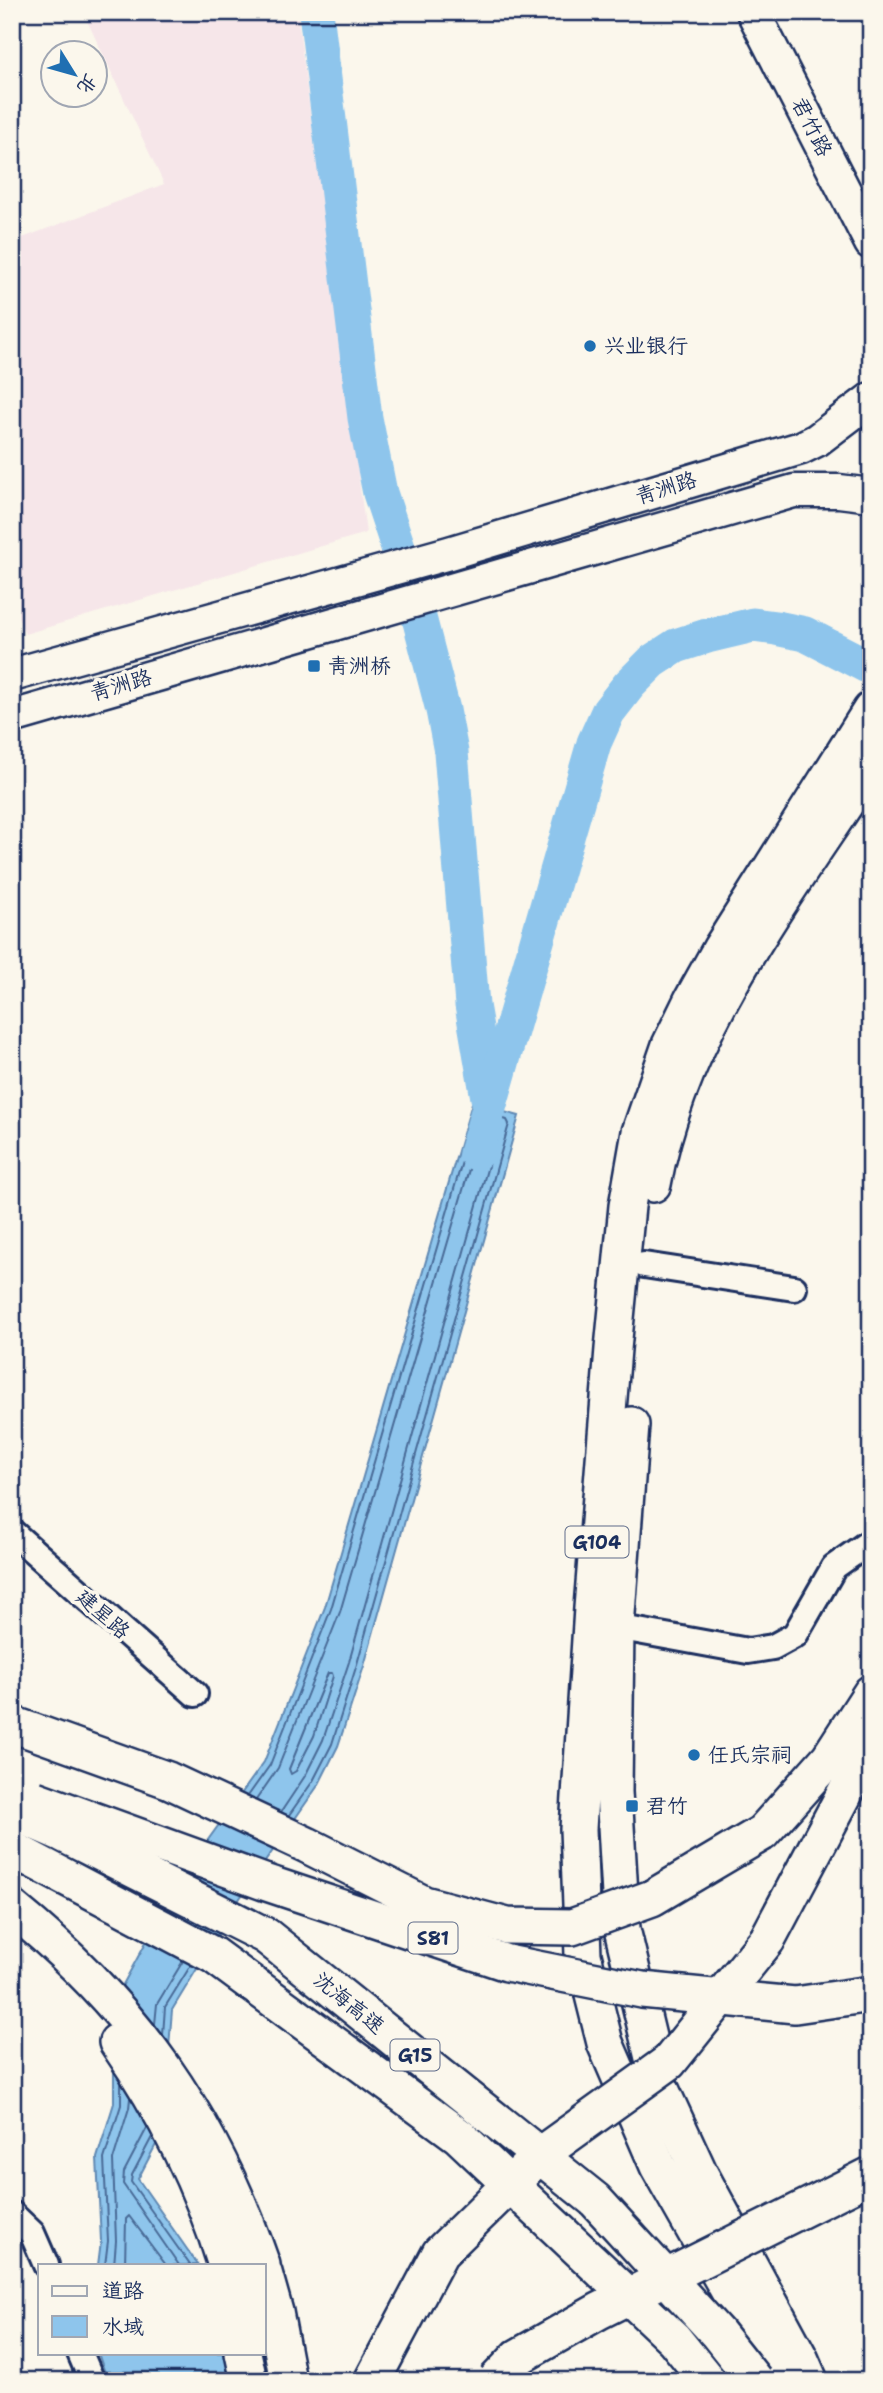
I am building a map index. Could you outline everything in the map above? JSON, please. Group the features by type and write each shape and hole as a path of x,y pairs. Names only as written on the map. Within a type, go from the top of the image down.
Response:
{"highway":[{"name":"G104","path":"776,2381 768,2360 658,2166 605,2043 583,1955 578,1829 592,1608 616,1323 627,1206 640,1132 670,1045 692,1000 726,940 867,715"},
{"name":"G104","path":"810,2381 700,2174 660,2087 622,1929 614,1791 616,1627 649,1207 658,1156 687,1074 742,962 871,765"},
{"path":"12,1724 168,1780 424,1904 507,1926 572,1927 652,1898 762,1833 829,1758 871,1693"},
{"path":"372,2381 440,2253 541,2154 669,2062 767,1940 869,1748"},
{"name":"S81","path":"12,1790 264,1882 507,1963 642,1990 795,2005 871,1994"},
{"name":"沈海高速","path":"12,1812 63,1834 266,1936 595,2200 717,2333 755,2381"},
{"name":"沈海高速","path":"12,1849 213,1955 458,2136 674,2339 708,2381"},
{"path":"12,1908 94,1982 140,2033 184,2096 217,2154 244,2213 262,2264"},
{"path":"12,1916 98,2014 142,2079 175,2140 214,2224 226,2264"},
{"path":"495,2381 518,2357 600,2311 871,2175"},
{"path":"266,2280 288,2381"},
{"path":"243,2354 248,2381"}],"main road":[{"name":"君竹路","path":"754,12 871,243"},
{"name":"青洲路","path":"15,667 449,553 802,448 817,440 871,399"},
{"name":"青洲路","path":"12,717 794,491 839,491 871,495"}],"street":[{"path":"644,1265 794,1288"},
{"name":"建星路","path":"12,1532 195,1694"},
{"path":"616,1627 748,1651 773,1647 795,1635 834,1567 871,1541"},
{"path":"12,2214 32,2233 46,2264"},
{"path":"80,2354 92,2381"}],"shaded area":[{"path":"83,12 297,12 366,533 25,634 12,601 12,242 164,184 108,65 108,38 95,38"}],"water":[{"path":"472,1103 519,1116 364,1666 338,1746 319,1784 240,1898 172,2010 162,2133 138,2179 197,2264 98,2264 101,2241 97,2158 114,2103 114,2001 182,1876 264,1762 325,1607"},
{"path":"98,2354 225,2354 231,2381 108,2381"}],"waterway":[{"path":"316,12 365,418 380,493 410,583 443,710 451,752 472,1005 488,1098"},
{"path":"476,1153 594,743 608,712 629,685 653,661 676,646 753,625 805,634 871,668"}],"place":[{"name":"兴业银行","path":"590,346"},
{"name":"青洲桥","path":"314,666"},
{"name":"任氏宗祠","path":"694,1755"},
{"name":"君竹","path":"632,1806"}]}
